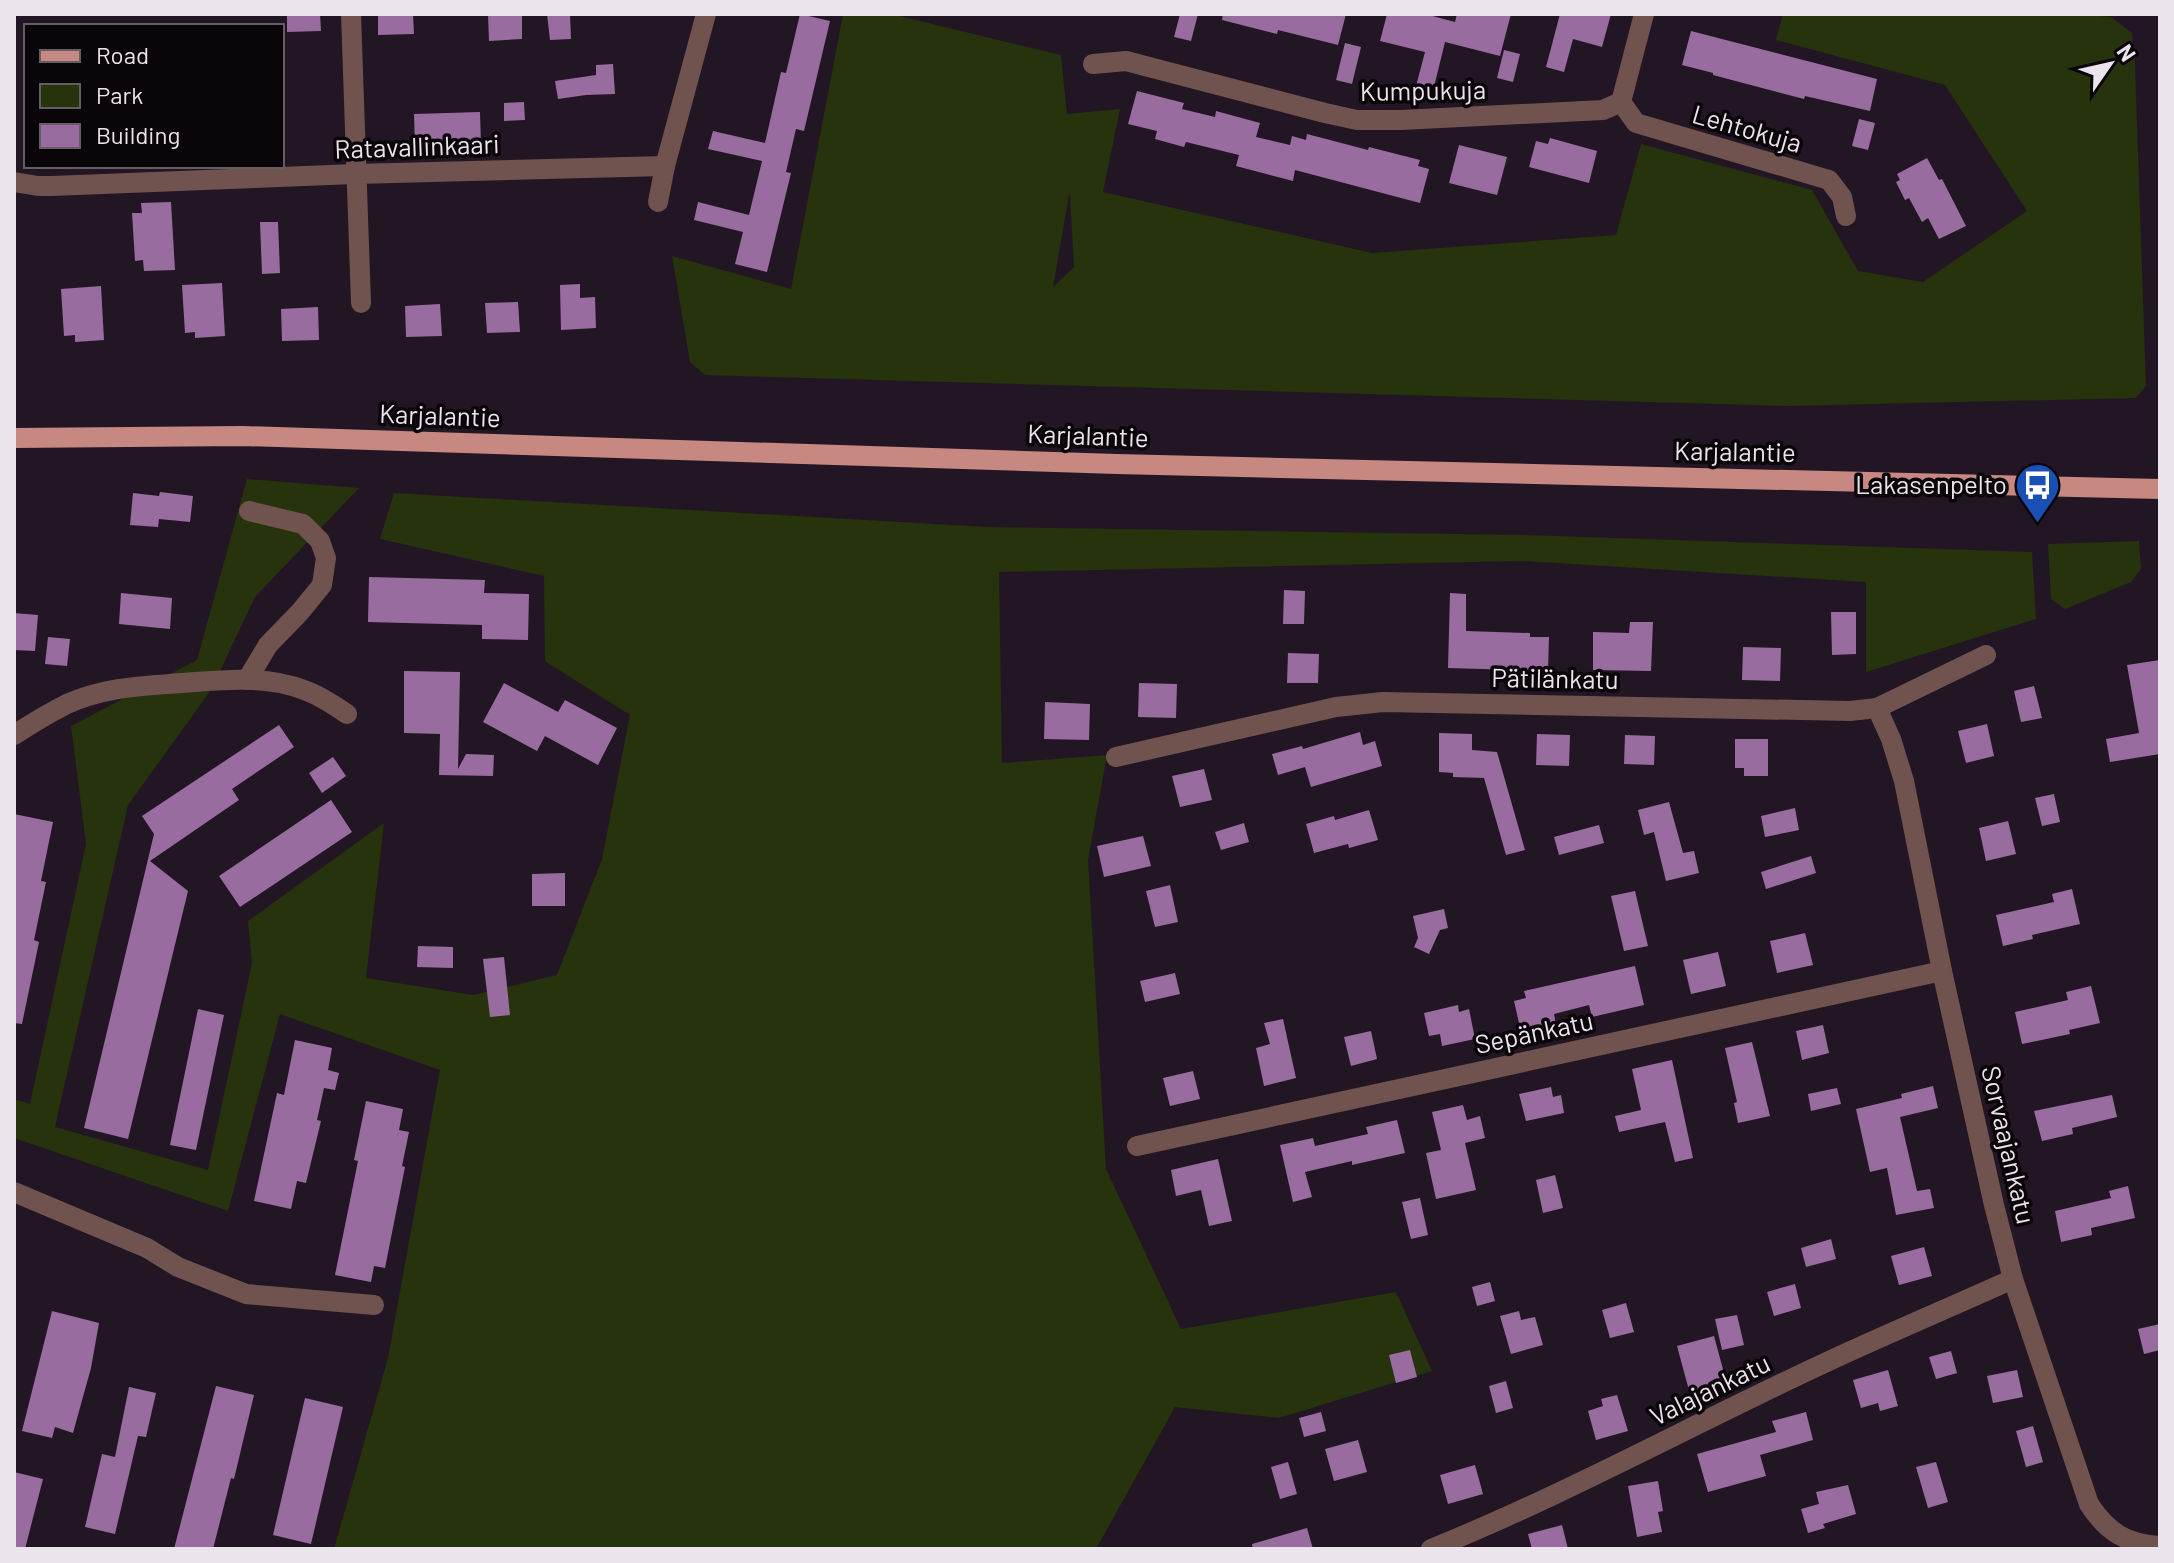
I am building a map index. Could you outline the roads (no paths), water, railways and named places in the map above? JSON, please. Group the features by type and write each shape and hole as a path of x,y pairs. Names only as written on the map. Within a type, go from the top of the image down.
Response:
{"main road":[{"name":"Karjalantie","path":"14,438 243,436 1117,464 2160,489"}],"street":[{"path":"351,14 361,303"},
{"path":"658,202 706,14"},
{"path":"1621,102 1644,14"},
{"name":"Kumpukuja","path":"1093,64 1126,61 1357,120 1603,110 1621,102"},
{"name":"Lehtokuja","path":"1621,102 1636,123 1829,180 1842,197 1846,216"},
{"name":"Ratavallinkaari","path":"14,182 52,186 665,166"},
{"path":"247,680 268,645 322,585 326,558 320,541 303,524 249,511"},
{"name":"Pätilänkatu","path":"1116,757 1336,707 1383,702 1850,711 1877,708 1986,655"},
{"path":"14,735 69,704 126,686 271,681 305,690 347,714"},
{"name":"Sorvaajankatu","path":"1877,708 1904,781 1942,971 2013,1279 2089,1504 2102,1523 2120,1536 2160,1546"},
{"name":"Sepänkatu","path":"1137,1146 1942,971"},
{"path":"14,1192 147,1248 178,1267 246,1294 374,1305"},
{"name":"Valajankatu","path":"1431,1549 1566,1489 1815,1367 2013,1279"}],"place":[{"name":"Lakasenpelto","path":"2038,524"}]}
